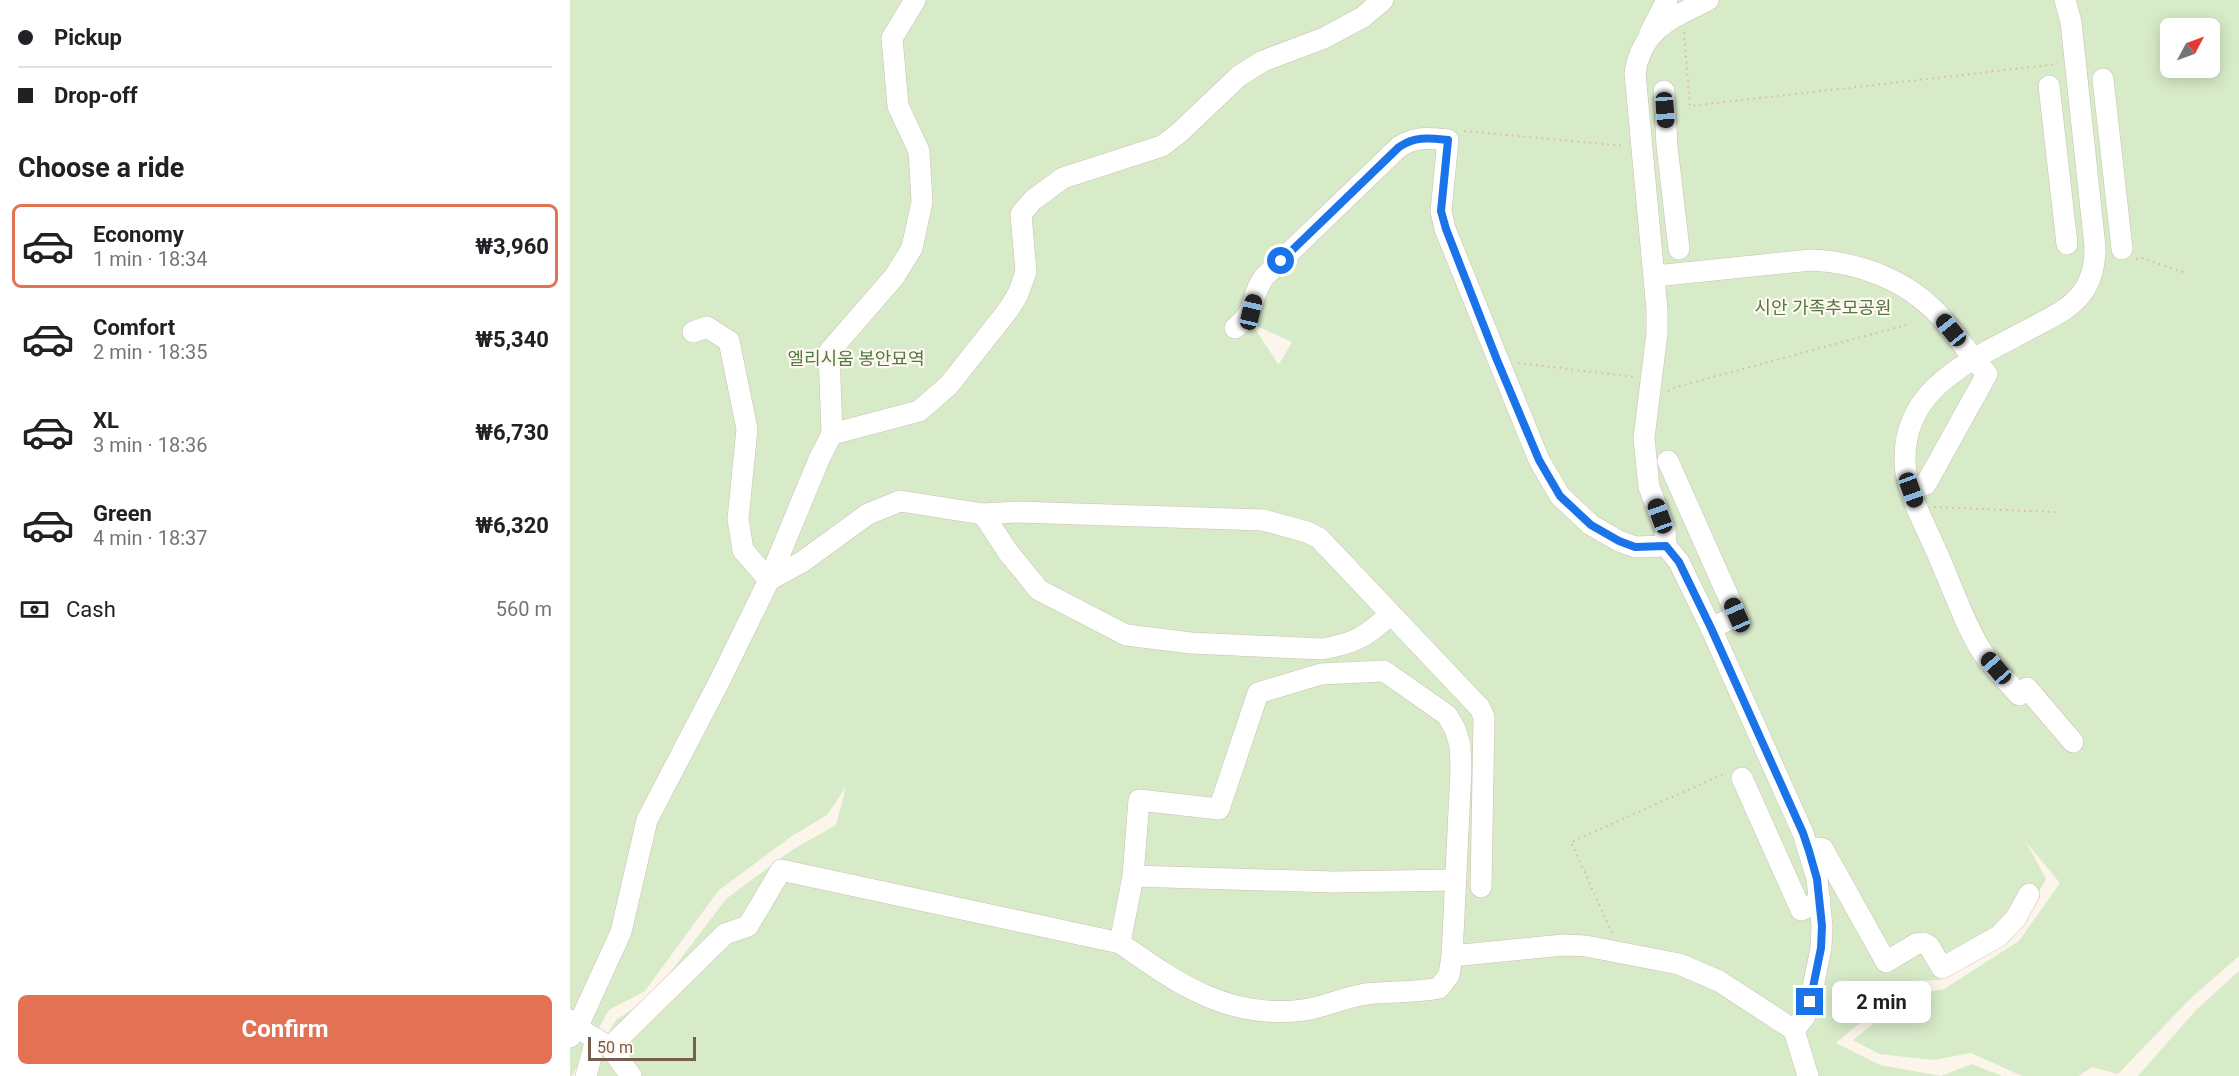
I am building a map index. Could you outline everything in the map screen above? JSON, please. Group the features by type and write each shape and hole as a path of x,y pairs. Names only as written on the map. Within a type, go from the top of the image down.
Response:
{"lane":[{"path":"632,1076 603,1043 572,1028 621,932 647,820 769,580 819,457 832,434 829,352 894,277 912,248 922,202 919,151 898,106 892,38 915,0"},
{"path":"832,434 919,411 949,385 1009,309 1018,294 1026,272 1021,214 1033,200 1063,178 1162,146 1247,71 1263,61 1324,38 1363,17 1383,0"},
{"path":"1708,0 1673,8 1645,41 1635,73 1655,276 1657,333 1644,438 1649,487 1665,529 1666,546 1679,562 1711,628 1803,833 1817,879 1821,948 1810,1002 1805,1016 1794,1030"},
{"path":"2065,0 2071,22 2076,63 2095,263 2086,288 2066,310 1974,359 1934,386 1917,410 1907,442 1905,460 1914,498 1984,655 2019,695 2027,688 2073,742"},
{"path":"2103,80 2128,254"},
{"path":"2049,87 2067,244"},
{"path":"1664,91 1667,146 1679,249"},
{"path":"1235,328 1246,320 1251,312 1256,288 1264,277 1399,147 1408,140 1419,138 1448,140 1441,211 1446,229 1539,460 1560,496 1591,525 1635,547 1666,546"},
{"path":"1643,148 1667,146"},
{"path":"2058,177 2114,167"},
{"path":"1655,276 1811,260 1850,264 1894,281 1926,303 1987,374 1926,484 1914,498"},
{"path":"693,332 707,327 729,341 747,429 738,519 743,550 769,580"},
{"path":"1668,461 1737,615 1711,628"},
{"path":"769,580 802,562 868,514 900,501 982,514 1017,512 1263,520 1307,532 1318,538 1480,708 1484,717 1481,887"},
{"path":"982,514 1008,552 1040,590 1126,635 1191,643 1322,649 1365,636 1390,615"},
{"path":"586,1076 603,1043 725,934 748,927 781,870 1120,943 1181,985 1239,1008 1255,1011 1302,1010 1364,994 1439,988 1449,975 1452,956 1461,768 1460,745 1447,715 1384,671 1321,674 1258,693 1219,809 1139,801 1134,876 1120,943"},
{"path":"1739,773 1801,910 1820,902"},
{"path":"1809,851 1823,849 1886,962 1916,944 1924,942 1929,946 1942,968 1999,936 2016,918 2029,894"},
{"path":"1134,876 1334,882 1456,880"},
{"path":"1452,956 1563,945 1586,946 1679,964 1700,971 1794,1030 1808,1076"}],"path":[{"path":"1673,8 1685,35 1690,106 2076,63"},
{"path":"1448,140 1449,129 1643,148"},
{"path":"2128,254 2186,273"},
{"path":"1647,402 1676,387 1906,325"},
{"path":"1497,360 1650,380"},
{"path":"1914,498 2055,512"},
{"path":"1621,952 1571,842 1739,773"}],"green space":[{"path":"570,0 2239,0 2239,956 2190,999 2118,1074 2092,1067 2079,1076 2022,1076 1971,1053 1934,1060 1879,1054 1853,1040 1890,1010 1916,994 1944,989 2019,941 2060,883 2026,842 2046,879 2014,936 1940,980 1915,981 1886,1001 1836,1043 1880,1065 1941,1076 583,1076 616,1020 653,995 726,899 792,850 836,825 846,787 827,815 792,836 718,891 645,991 609,1010 570,1076","holes":["1252,324 1292,342 1278,364"]},
{"path":"2239,971 2239,1076 2138,1076 2196,1010"},
{"path":"1972,1064 2002,1076 1941,1076"}],"route":[{"path":"1281,261 1408,140 1419,138 1448,140 1441,211 1446,229 1539,460 1560,496 1591,525 1635,547 1666,546 1679,562 1803,833 1817,879 1822,926 1821,948 1810,1002"}],"park label":[{"name":"시안 가족추모공원","path":"1823,307"},
{"name":"엘리시움 봉안묘역","path":"856,358"}]}
